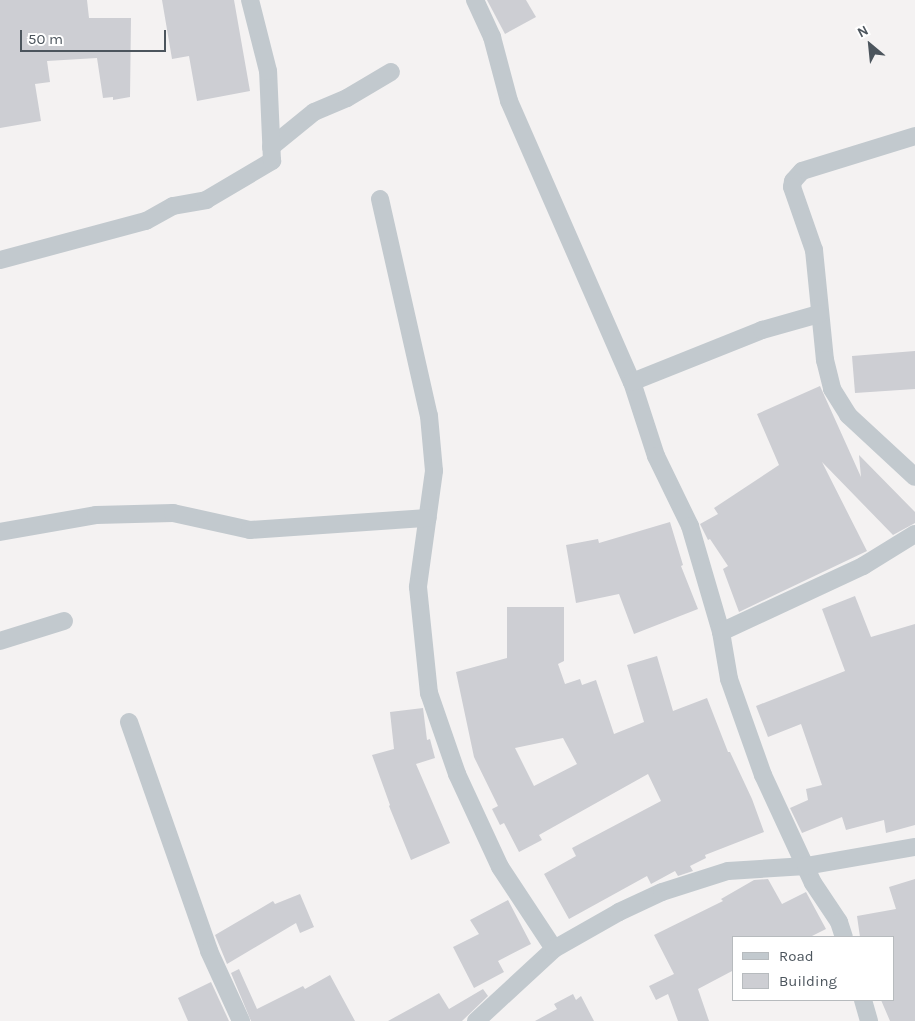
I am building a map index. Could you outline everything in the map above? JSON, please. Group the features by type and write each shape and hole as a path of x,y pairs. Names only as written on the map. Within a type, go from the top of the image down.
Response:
{"street":[{"path":"0,260 146,221 173,206 206,200 272,161 268,71 250,0"},
{"path":"475,0 492,37 509,101 632,382 656,456 690,526 721,632 729,679 763,775 813,883 839,922 844,936"},
{"path":"271,147 314,112 347,98 391,72"},
{"path":"915,136 816,166 802,172 793,181 792,187 814,250 819,314 828,378 837,400 848,415 915,477"},
{"path":"380,199 429,416 434,471 418,587 429,693 457,774 500,867 554,949"},
{"path":"632,382 762,330 819,314"},
{"path":"0,532 96,515 173,513 250,530 428,518"},
{"path":"721,632 863,566 915,534"},
{"path":"0,641 64,621"},
{"path":"129,722 209,951 241,1021"},
{"path":"476,1021 554,949 619,912 662,892 728,871 806,866 915,847"},
{"path":"863,1001 869,1021"}],"building":[{"path":"0,0 87,0 89,18 131,18 130,97 113,100 113,97 103,98 97,58 47,61 50,82 35,84 41,121 0,128"},
{"path":"162,0 234,0 250,91 197,101 189,56 172,59"},
{"path":"487,0 526,0 536,17 505,34"},
{"path":"915,351 915,389 855,393 852,356"},
{"path":"820,386 861,477 859,455 915,512 915,523 893,535 822,462 867,551 739,612 723,569 728,566 710,539 708,540 700,524 718,514 714,508 779,465 757,414"},
{"path":"670,522 683,565 681,566 698,609 634,634 619,594 576,603 566,545 598,539 599,543"},
{"path":"855,596 871,637 915,624 915,825 886,833 884,820 846,830 842,817 802,833 790,808 808,800 806,789 822,785 801,724 768,737 756,706 845,671 822,609"},
{"path":"507,607 564,607 564,661 558,664 565,684 580,679 582,685 596,680 614,734 644,722 627,665 657,656 673,711 707,698 728,752 730,752 752,799 764,832 705,855 706,858 690,866 693,871 678,876 675,871 651,884 647,876 569,919 544,874 576,856 572,848 661,801 648,774 539,835 542,840 519,852 504,823 500,825 492,809 498,806 474,757 456,672 507,658","holes":["563,738 577,764 534,786 515,748"]},
{"path":"423,708 427,740 430,739 435,758 416,764 450,843 411,860 389,806 372,755 394,749 390,712"},
{"path":"768,879 782,904 806,892 826,929 812,936 732,936 732,971 698,989 709,1021 678,1021 668,994 656,1000 649,986 674,974 654,935 723,901 721,899 754,880"},
{"path":"915,879 915,1021 890,1021 881,1001 895,1001 895,936 860,936 857,916 896,909 889,887"},
{"path":"300,894 314,927 300,933 296,923 227,964 215,935 273,901 275,904"},
{"path":"508,900 531,944 498,961 504,972 474,988 453,947 479,934 470,920"},
{"path":"239,969 257,1009 303,986 305,989 330,975 355,1021 251,1021 231,973"},
{"path":"211,982 229,1021 188,1021 178,998"},
{"path":"483,989 488,996 462,1021 388,1021 439,993 449,1009"},
{"path":"573,994 576,1000 581,996 594,1021 535,1021 557,1009 554,1004"}]}
